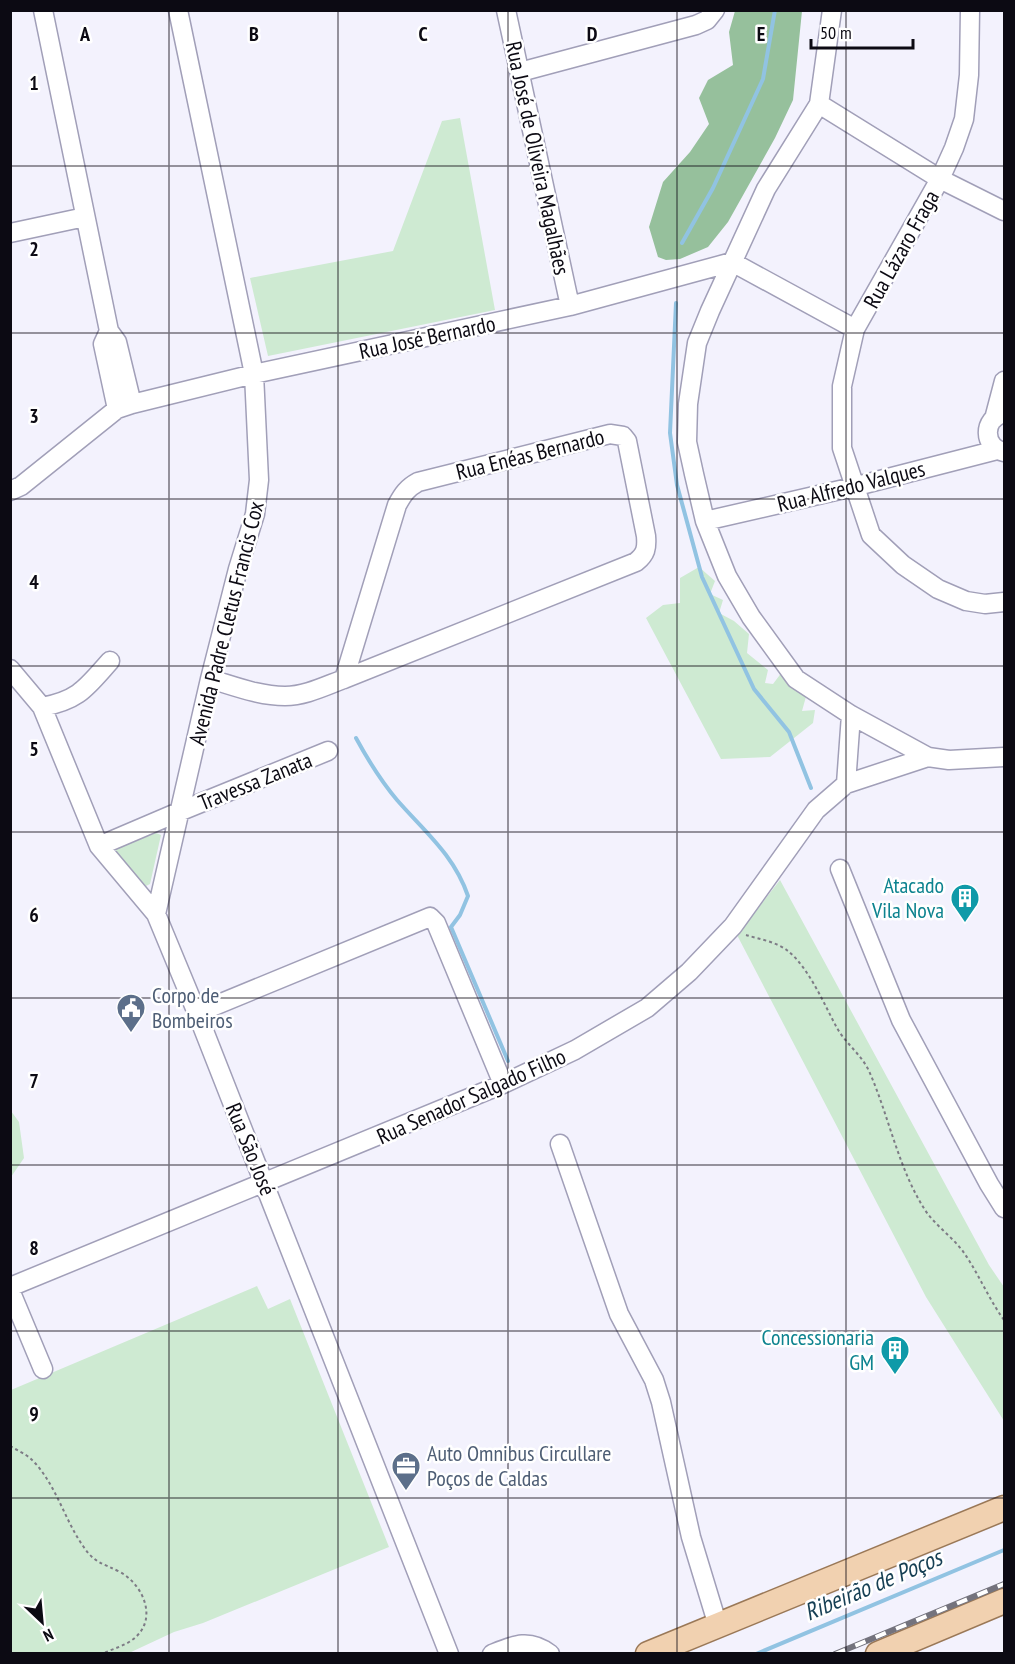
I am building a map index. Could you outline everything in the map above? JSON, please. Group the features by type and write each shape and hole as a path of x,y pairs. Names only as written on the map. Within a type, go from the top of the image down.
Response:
{"main road":[{"path":"648,1653 1005,1508"},
{"path":"878,1653 1005,1601"}],"street":[{"path":"43,10 109,331 117,342 124,406"},
{"name":"Avenida Padre Cletus Francis Cox","path":"156,914 210,680 238,569 255,514 259,480 254,374 178,10"},
{"name":"Rua José de Oliveira Magalhães","path":"506,10 570,306"},
{"path":"520,72 696,25 707,20 715,10"},
{"path":"832,10 819,104 766,189 697,343 688,404 687,442 705,521 727,576 751,616 796,679 851,715 928,757 949,760 1005,757"},
{"name":"Rua Lázaro Fraga","path":"970,10 969,75 964,119 940,179 855,329 842,386 842,448 853,487 871,535 903,565 938,589 966,601 985,604 1005,602"},
{"path":"819,104 940,179 1005,211"},
{"path":"10,233 85,217"},
{"path":"732,262 855,329"},
{"name":"Rua José Bernardo","path":"10,491 21,486 124,406 254,374 570,306 732,262"},
{"path":"1005,381 999,416 988,429 989,441 1001,451 1005,470"},
{"name":"Rua Enéas Bernardo","path":"210,680 264,694 287,697 312,691 344,679 636,562 643,557 647,549 646,536 627,441 623,436 610,434 418,482 403,493 397,505 344,679"},
{"name":"Rua Alfredo Valques","path":"705,521 1001,451"},
{"path":"42,707 64,702 83,691 110,661"},
{"name":"Rua São José","path":"10,669 42,707 99,846 156,914 265,1184 449,1653"},
{"path":"851,715 846,784 928,757"},
{"name":"Travessa Zanata","path":"99,846 328,751"},
{"name":"Rua Senador Salgado Filho","path":"10,1288 503,1084 574,1050 647,1008 689,972 729,930 816,810 846,784"},
{"path":"840,869 901,1020 989,1184 1005,1208"},
{"path":"197,1013 430,917 436,923 503,1084"},
{"path":"560,1144 619,1314 654,1380 691,1537 718,1626"},
{"path":"10,1288 43,1369"},
{"path":"492,1653 516,1644 532,1644 550,1653"}],"path":[{"path":"729,930 788,951 804,971 839,1032 862,1058 877,1090 906,1170 925,1210 951,1236 1005,1320"},
{"path":"10,1446 30,1458 48,1482 76,1536 87,1552 103,1566 121,1572 145,1597 147,1616 142,1628 132,1640 102,1653"}],"green space":[{"path":"735,11 802,11 793,100 775,138 728,222 708,247 680,259 666,260 658,257 649,227 663,182 690,152 709,124 699,98 708,80 733,65 729,32"},
{"path":"460,118 495,310 268,356 250,278 393,251 442,121"},
{"path":"699,567 715,581 710,594 723,600 719,613 734,621 749,634 747,653 768,670 765,683 773,684 782,672 807,693 802,711 815,710 813,723 770,757 721,759 646,618 663,605 680,603 680,578"},
{"path":"156,833 161,835 150,884 146,886 116,854 116,849"},
{"path":"780,880 989,1265 1004,1287 1004,1421 926,1297 737,935"},
{"path":"11,1111 19,1122 24,1158 11,1177"},
{"path":"257,1286 268,1309 290,1299 389,1547 203,1623 174,1632 129,1653 11,1654 11,1390"}],"waterway":[{"path":"682,243 713,188 763,79 775,10"},
{"path":"676,303 670,433 677,485 702,577 754,689 789,732 811,788"},
{"path":"356,738 397,800 447,856 462,881 468,896 460,915 451,927 508,1061"},
{"name":"Ribeirão de Poços","path":"756,1654 1004,1550"}],"railway":[{"path":"835,1654 1004,1584"}],"place":[{"name":"Atacado Vila Nova","path":"965,924"},
{"name":"Corpo de Bombeiros","path":"131,1034"},
{"name":"Concessionaria GM","path":"895,1376"},
{"name":"Auto Omnibus Circullare Poços de Caldas","path":"406,1492"}]}
